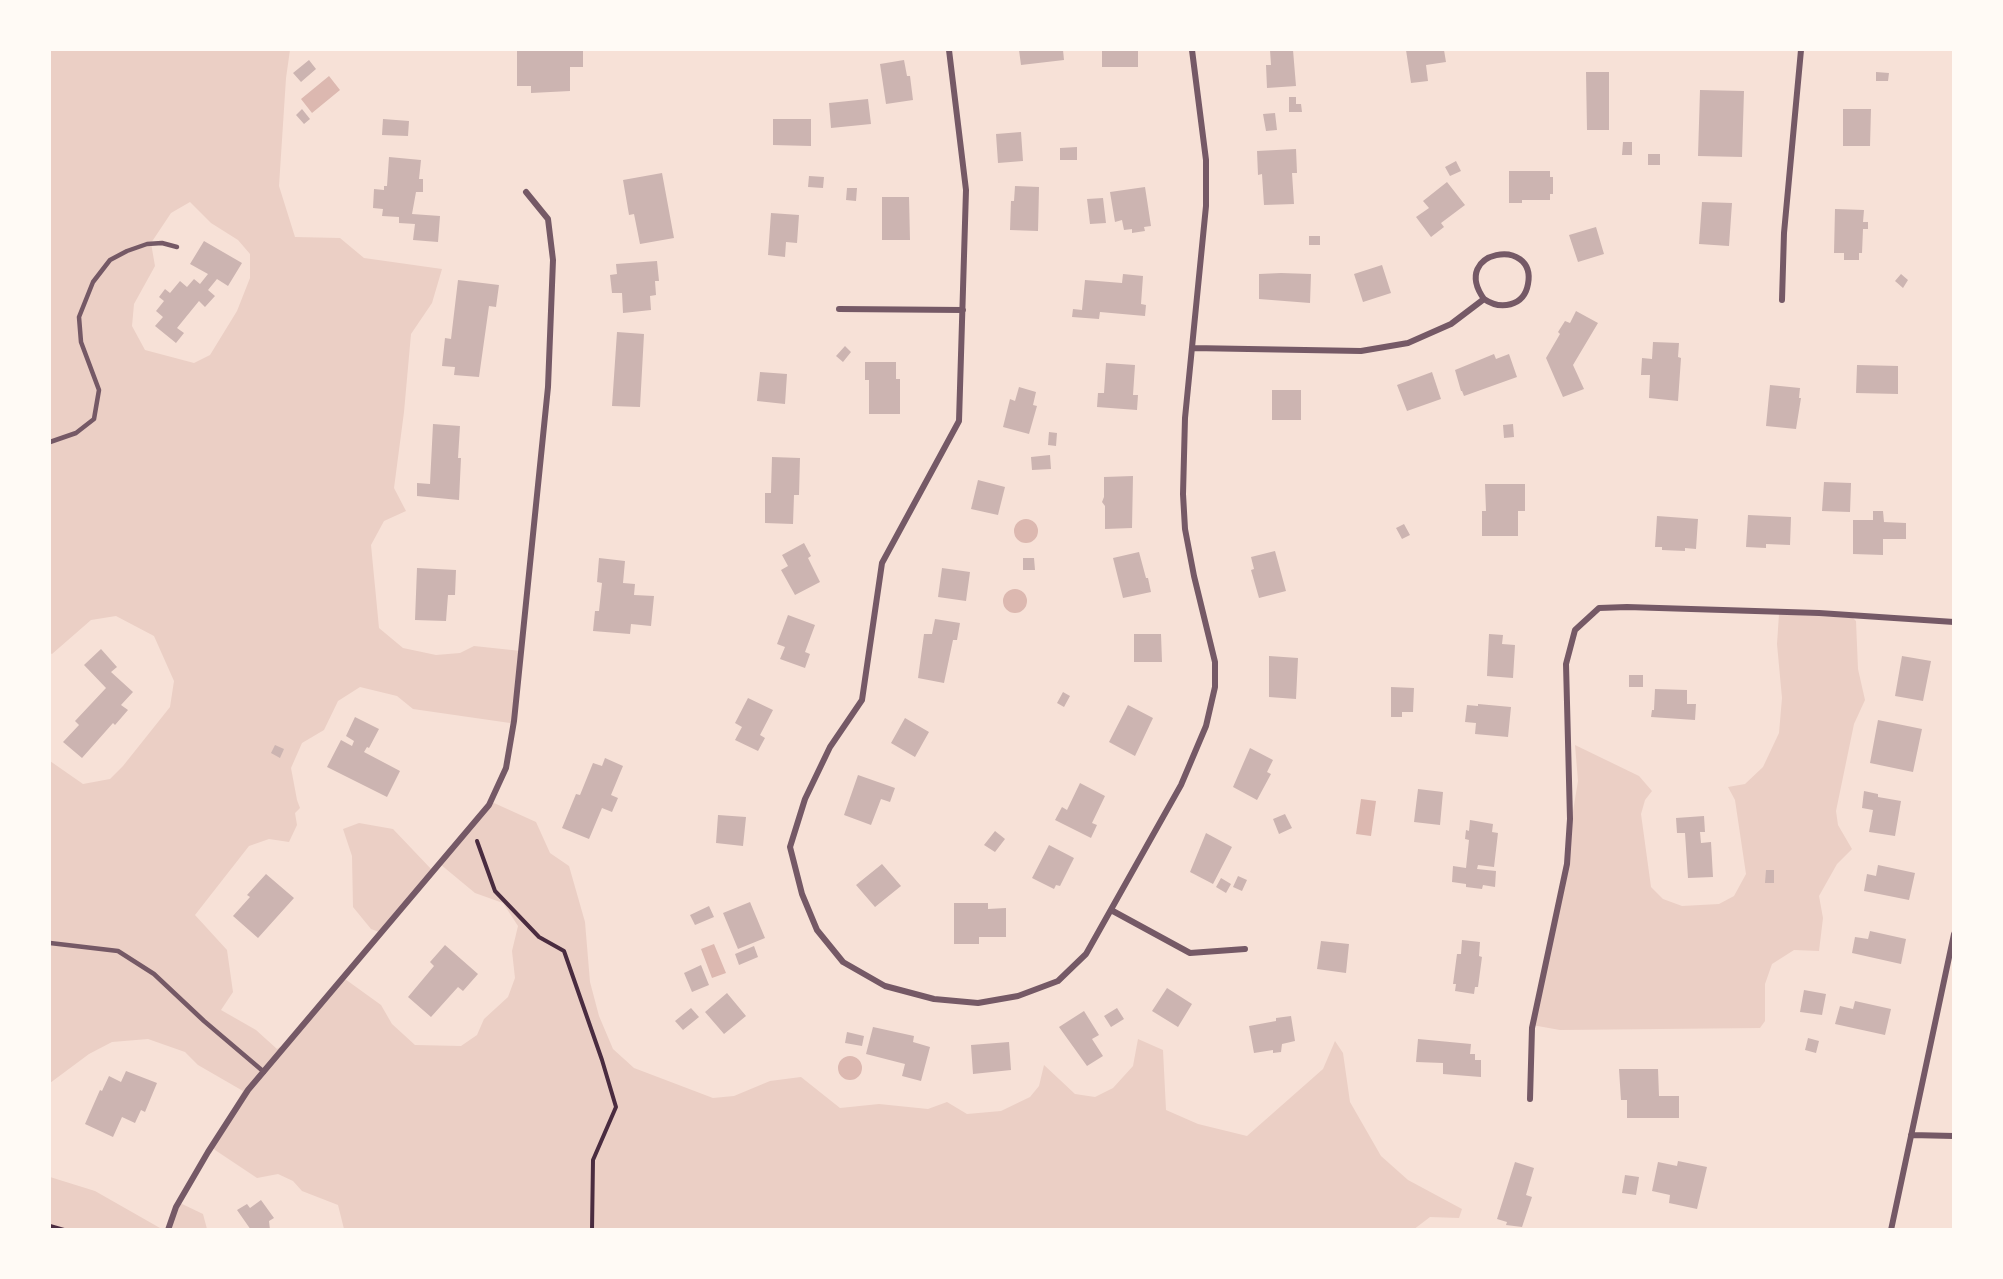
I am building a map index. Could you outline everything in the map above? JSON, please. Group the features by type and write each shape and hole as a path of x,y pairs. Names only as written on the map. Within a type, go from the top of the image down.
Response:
{"street":[{"path":"950,50 966,190 959,421 882,563 862,700 825,758 805,799 790,847 802,894 817,930 843,962 885,986 934,999 978,1003 1018,996 1058,981 1086,954 1181,785 1206,726 1215,687 1213,647 1194,576 1185,529 1183,494 1185,418 1206,206 1206,160 1192,50"},
{"path":"1782,300 1784,233 1801,50"},
{"path":"168,1230 176,1207 248,1090 489,805 506,768 513,730 548,387 553,260 548,219 526,192"},
{"path":"1504,253 1520,260 1525,266 1529,282 1521,299 1502,306 1484,299 1476,282 1480,265 1495,254 1504,253"},
{"path":"1192,348 1361,351 1408,343 1451,324 1484,299"},
{"path":"839,309 963,310"},
{"path":"1530,1099 1532,1028 1567,864 1569,810 1566,664 1575,630 1599,608 1627,607 1819,613 1953,622"},
{"path":"1111,910 1190,953 1245,949"},
{"path":"1891,1230 1953,934"},
{"path":"1911,1135 1953,1136"}],"lane":[{"path":"50,442 76,433 94,419 99,390 81,342 79,317 93,282 110,260 127,251 147,244 162,243 177,247"},
{"path":"50,944 118,951 154,974 204,1021 264,1072"}],"path":[{"path":"472,826 495,891 539,937 564,951 616,1107 593,1160 592,1230"},
{"path":"50,1226 64,1230"}],"shaded area":[{"path":"50,50 290,50 279,186 295,237 340,238 364,258 442,269 432,303 411,334 394,488 406,511 384,521 371,545 379,628 403,648 436,655 460,653 474,646 521,651 515,718 510,723 413,709 397,696 360,687 338,701 324,730 302,743 291,768 300,808 295,813 297,825 289,842 269,839 249,846 195,915 227,950 233,992 221,1010 256,1030 277,1049 345,979 381,1005 392,1024 415,1045 461,1046 477,1035 484,1019 508,997 515,978 512,951 518,926 503,903 475,893 440,864 488,803 494,803 536,822 550,853 569,866 585,922 590,982 599,1016 613,1049 634,1068 713,1098 734,1096 770,1081 801,1077 840,1108 879,1104 928,1109 947,1102 967,1114 1001,1111 1030,1097 1039,1086 1044,1065 1075,1094 1095,1097 1113,1088 1133,1066 1138,1039 1163,1050 1166,1110 1198,1124 1247,1136 1323,1069 1335,1041 1343,1053 1350,1102 1381,1156 1408,1180 1462,1209 1459,1218 1430,1217 1413,1230 344,1229 338,1205 302,1191 293,1181 278,1174 257,1178 215,1150 211,1145 243,1091 198,1065 185,1052 148,1039 112,1042 89,1054 50,1083 50,761 83,784 110,779 170,707 174,681 154,636 116,616 91,620 52,654 50,653","holes":["190,202 211,223 238,240 250,254 250,278 237,311 210,355 194,363 145,350 132,326 134,304 155,266 151,243 171,213"]},
{"path":"329,76 340,90 312,113 301,99"},
{"path":"1026,519 1035,522 1038,531 1035,540 1026,543 1017,540 1014,531 1017,522"},
{"path":"1010,589 1020,589 1027,596 1027,606 1020,613 1010,613 1003,606 1003,596"},
{"path":"1779,614 1853,618 1856,621 1858,669 1865,700 1854,724 1836,811 1838,825 1852,849 1837,864 1819,896 1823,918 1819,951 1794,950 1772,964 1765,984 1765,1021 1760,1028 1560,1030 1532,1025 1552,937 1578,781 1575,745 1639,776 1652,791 1645,800 1641,814 1651,887 1663,899 1682,906 1719,904 1734,896 1746,874 1735,800 1728,787 1745,784 1763,767 1779,733 1782,698 1777,644"},
{"path":"1361,799 1376,801 1371,836 1356,834"},
{"path":"359,823 393,829 432,870 379,932 371,929 353,907 352,856 343,829"},
{"path":"714,944 726,973 712,978 701,949"},
{"path":"850,1056 859,1059 862,1068 859,1077 850,1080 841,1077 838,1068 841,1059"},
{"path":"50,1177 95,1191 160,1228 166,1229 50,1229"},
{"path":"180,1203 203,1214 207,1229 166,1229"}],"building":[{"path":"517,50 583,50 583,67 570,67 570,91 531,93 531,86 517,86"},
{"path":"1019,50 1063,50 1064,60 1021,65"},
{"path":"1102,50 1138,50 1138,67 1102,67"},
{"path":"1270,50 1293,50 1296,86 1267,88 1266,65 1271,65"},
{"path":"1406,50 1444,50 1446,62 1426,65 1428,81 1411,83"},
{"path":"309,60 316,69 301,82 293,73"},
{"path":"904,60 907,76 910,76 913,100 886,104 880,64"},
{"path":"1586,72 1609,72 1609,130 1587,130"},
{"path":"1876,72 1889,73 1888,81 1876,81"},
{"path":"1700,90 1744,91 1742,157 1698,156"},
{"path":"1289,97 1296,97 1296,104 1301,104 1302,112 1289,112"},
{"path":"868,99 871,124 831,128 829,103"},
{"path":"302,109 310,119 304,124 296,115"},
{"path":"1843,109 1871,109 1870,146 1843,146"},
{"path":"1275,113 1277,130 1266,131 1263,114"},
{"path":"383,119 409,121 408,136 382,135"},
{"path":"773,119 811,119 811,146 773,145"},
{"path":"1021,132 1023,161 998,163 996,134"},
{"path":"1623,142 1632,142 1632,155 1622,155"},
{"path":"1077,147 1077,160 1060,160 1060,148"},
{"path":"1296,149 1297,173 1292,173 1294,204 1264,205 1262,174 1258,175 1257,151"},
{"path":"1648,154 1660,154 1660,165 1648,165"},
{"path":"389,157 421,160 419,179 423,179 423,192 416,192 412,214 440,216 438,242 413,240 415,224 399,223 399,217 382,216 383,209 373,208 374,189 384,190 384,186 387,186"},
{"path":"1456,161 1461,171 1450,176 1445,167"},
{"path":"1509,171 1550,171 1550,177 1553,177 1553,194 1550,194 1550,200 1522,200 1522,203 1509,203"},
{"path":"662,173 674,238 640,244 634,214 629,215 623,180"},
{"path":"809,176 824,177 823,188 808,187"},
{"path":"1447,182 1465,205 1441,223 1444,227 1431,237 1416,217 1429,208 1423,201"},
{"path":"1015,186 1039,187 1038,231 1010,230 1011,201 1014,201"},
{"path":"1145,187 1151,226 1144,227 1145,231 1132,233 1132,229 1124,230 1122,220 1115,222 1110,192"},
{"path":"847,188 857,188 856,201 846,200"},
{"path":"882,197 909,197 910,240 882,240"},
{"path":"1103,198 1106,223 1090,224 1087,199"},
{"path":"1702,202 1732,203 1729,246 1699,244"},
{"path":"1835,209 1864,210 1863,222 1868,222 1868,229 1863,229 1862,253 1859,253 1859,260 1844,260 1844,253 1834,253"},
{"path":"771,213 799,215 797,243 786,242 785,257 768,255"},
{"path":"1596,227 1604,254 1578,262 1569,235"},
{"path":"1309,236 1320,236 1320,245 1309,245"},
{"path":"204,241 242,263 228,286 217,279 208,290 215,296 205,307 199,301 177,328 184,333 176,343 155,326 163,317 156,311 164,301 159,297 165,289 170,293 180,281 187,287 194,279 200,284 208,274 190,264"},
{"path":"657,261 659,281 655,281 656,295 650,296 651,310 623,313 622,293 612,293 610,275 617,274 616,264"},
{"path":"1382,265 1391,293 1363,302 1354,274"},
{"path":"1123,274 1143,276 1141,304 1146,305 1145,316 1100,312 1099,319 1072,317 1073,309 1082,310 1085,280 1122,283"},
{"path":"1259,274 1311,274 1310,303 1259,299"},
{"path":"1901,274 1908,280 1903,288 1895,281"},
{"path":"458,280 499,285 496,307 489,306 479,377 454,375 455,367 442,366 445,338 451,339"},
{"path":"1576,311 1598,323 1573,365 1584,389 1563,397 1546,358 1565,321 1570,323"},
{"path":"617,332 644,334 640,407 612,406"},
{"path":"1653,342 1679,343 1678,357 1681,358 1678,401 1649,398 1650,375 1641,375 1642,358 1652,359"},
{"path":"845,346 851,352 843,362 836,356"},
{"path":"1494,354 1496,359 1509,354 1517,377 1464,396 1455,370"},
{"path":"865,362 896,362 896,379 900,379 900,414 869,414 869,380 865,380"},
{"path":"1106,363 1135,365 1133,395 1138,395 1137,410 1097,407 1098,393 1104,393"},
{"path":"1857,365 1898,366 1898,394 1856,393"},
{"path":"760,372 787,374 785,404 757,401"},
{"path":"1432,372 1441,399 1407,411 1397,385"},
{"path":"1770,385 1800,388 1799,398 1801,398 1796,429 1766,426"},
{"path":"1019,387 1036,392 1033,405 1037,406 1029,434 1003,427 1010,399 1015,401"},
{"path":"1272,390 1301,390 1301,420 1272,420"},
{"path":"433,424 460,426 459,500 417,496 417,483 430,484"},
{"path":"1513,424 1514,437 1504,438 1503,425"},
{"path":"1049,432 1057,433 1056,446 1048,445"},
{"path":"1050,455 1051,469 1032,470 1031,457"},
{"path":"772,457 800,458 799,495 794,495 793,524 765,523 765,493 771,493"},
{"path":"1133,476 1132,528 1105,529 1105,506 1102,502 1104,477"},
{"path":"978,480 1005,487 998,515 971,509"},
{"path":"1824,482 1851,483 1850,512 1822,511"},
{"path":"1485,484 1525,484 1525,511 1518,511 1518,536 1482,536 1482,511 1486,511"},
{"path":"1873,511 1883,511 1884,522 1906,523 1906,539 1883,539 1883,555 1853,554 1853,520 1873,520"},
{"path":"1748,515 1791,517 1790,545 1766,544 1766,548 1746,547"},
{"path":"1657,516 1698,519 1696,549 1662,550 1662,547 1655,547"},
{"path":"1404,524 1410,535 1402,539 1396,528"},
{"path":"804,543 811,556 808,558 820,582 795,595 781,570 788,566 782,555"},
{"path":"1275,551 1286,591 1259,598 1251,570 1254,569 1251,557"},
{"path":"1139,552 1151,592 1123,598 1113,558"},
{"path":"599,558 625,561 623,583 635,584 634,595 654,596 651,626 631,624 630,634 593,631 595,611 599,611 602,583 597,582"},
{"path":"1023,558 1034,558 1035,570 1023,570"},
{"path":"417,568 456,570 455,595 448,595 446,621 415,620"},
{"path":"942,568 970,572 966,601 938,597"},
{"path":"788,615 815,625 805,652 810,654 805,668 780,659 785,647 777,644"},
{"path":"935,619 960,623 957,640 953,640 944,683 918,678 924,634 932,634"},
{"path":"1134,634 1161,634 1162,662 1134,662"},
{"path":"1489,634 1503,635 1502,644 1515,645 1513,678 1487,676"},
{"path":"101,649 117,667 111,672 133,692 121,705 128,710 115,725 113,723 82,758 63,742 79,725 75,721 106,688 84,665"},
{"path":"1269,656 1298,658 1296,699 1269,697"},
{"path":"1902,656 1931,661 1923,701 1895,696"},
{"path":"1629,675 1643,675 1643,687 1629,687"},
{"path":"1391,687 1414,688 1413,712 1402,712 1402,717 1391,717"},
{"path":"1655,689 1687,690 1687,704 1696,704 1695,720 1651,717 1652,710 1654,710"},
{"path":"1063,692 1070,696 1064,707 1057,703"},
{"path":"748,698 773,710 760,735 765,738 758,751 735,740 742,727 735,723"},
{"path":"1478,704 1511,707 1508,737 1475,734 1476,723 1465,722 1467,705 1478,706"},
{"path":"1128,705 1153,718 1135,756 1109,742"},
{"path":"355,717 379,729 369,748 367,747 364,752 400,771 387,797 327,767 341,740 352,746 354,741 346,736"},
{"path":"905,718 929,732 915,757 891,743"},
{"path":"1878,720 1922,729 1913,772 1870,763"},
{"path":"275,745 284,749 280,758 271,753"},
{"path":"1250,748 1273,760 1267,772 1271,774 1257,800 1233,787"},
{"path":"605,758 623,766 611,795 618,798 612,812 602,808 589,839 562,828 576,794 580,795 593,763 602,766"},
{"path":"858,775 895,788 890,802 881,799 871,825 844,815"},
{"path":"1080,783 1105,796 1092,823 1097,825 1091,838 1055,820 1062,807 1067,810"},
{"path":"1418,789 1443,792 1440,825 1414,822"},
{"path":"1864,791 1878,794 1878,797 1901,801 1895,836 1869,832 1873,810 1862,808"},
{"path":"1285,814 1292,828 1279,834 1273,819"},
{"path":"718,815 746,817 743,846 716,843"},
{"path":"1704,816 1705,832 1700,832 1701,843 1711,842 1713,877 1688,878 1685,833 1677,833 1676,818"},
{"path":"1470,820 1493,824 1492,832 1498,833 1494,867 1478,865 1477,869 1496,871 1495,887 1483,885 1482,889 1452,882 1453,866 1466,868 1469,840 1465,839 1466,830 1469,831"},
{"path":"995,831 1005,839 995,852 984,845"},
{"path":"1206,833 1232,847 1213,884 1190,872"},
{"path":"1049,845 1074,858 1060,886 1056,885 1054,889 1032,878"},
{"path":"882,864 901,886 875,907 856,885"},
{"path":"1878,865 1915,873 1909,900 1864,891 1867,874 1876,876"},
{"path":"1766,870 1774,870 1774,883 1765,883"},
{"path":"266,874 294,898 258,938 233,916 250,897 247,895"},
{"path":"1238,876 1247,880 1242,891 1233,887"},
{"path":"1221,878 1231,884 1226,893 1216,887"},
{"path":"750,902 765,938 738,949 723,913"},
{"path":"954,903 988,903 988,909 1006,908 1006,937 979,937 979,944 954,944"},
{"path":"709,906 714,917 695,925 690,915"},
{"path":"1870,931 1906,939 1901,964 1852,953 1855,937 1868,939"},
{"path":"1462,940 1480,942 1479,956 1482,957 1478,987 1475,987 1474,994 1455,991 1456,984 1453,984 1457,954 1461,954"},
{"path":"1321,941 1349,944 1346,973 1317,969"},
{"path":"445,945 478,974 463,991 458,987 431,1017 408,997 434,966 430,962"},
{"path":"754,946 758,957 739,965 735,954"},
{"path":"701,965 709,985 692,992 684,973"},
{"path":"1167,988 1192,1004 1178,1027 1152,1011"},
{"path":"1804,990 1826,994 1822,1015 1800,1012"},
{"path":"727,993 746,1016 724,1034 705,1012"},
{"path":"1855,1001 1891,1009 1885,1035 1835,1024 1840,1006 1853,1009"},
{"path":"691,1008 699,1017 683,1030 675,1021"},
{"path":"1117,1008 1124,1019 1111,1027 1104,1016"},
{"path":"1084,1011 1099,1035 1092,1039 1103,1056 1087,1066 1059,1027"},
{"path":"1291,1016 1295,1041 1282,1044 1281,1052 1273,1053 1273,1050 1254,1053 1249,1026"},
{"path":"873,1027 914,1036 913,1042 930,1047 921,1081 902,1076 905,1064 866,1054"},
{"path":"847,1032 864,1036 862,1046 845,1043"},
{"path":"1808,1038 1819,1041 1816,1053 1805,1050"},
{"path":"1418,1039 1471,1044 1470,1054 1475,1054 1475,1060 1481,1060 1481,1077 1443,1074 1443,1063 1416,1062"},
{"path":"1009,1042 1011,1070 973,1074 971,1045"},
{"path":"1619,1069 1658,1069 1659,1096 1679,1096 1679,1118 1627,1118 1627,1100 1621,1100"},
{"path":"126,1071 157,1083 145,1112 141,1110 135,1123 122,1117 113,1137 85,1124 109,1076 121,1082"},
{"path":"1678,1161 1707,1167 1697,1209 1669,1203 1670,1195 1652,1191 1658,1162 1677,1166"},
{"path":"1515,1162 1534,1168 1526,1195 1532,1197 1522,1227 1506,1225 1507,1222 1497,1219"},
{"path":"1625,1175 1639,1177 1636,1195 1622,1193"},
{"path":"261,1200 274,1218 269,1221 270,1230 251,1230 237,1210 247,1204 250,1208"}]}
